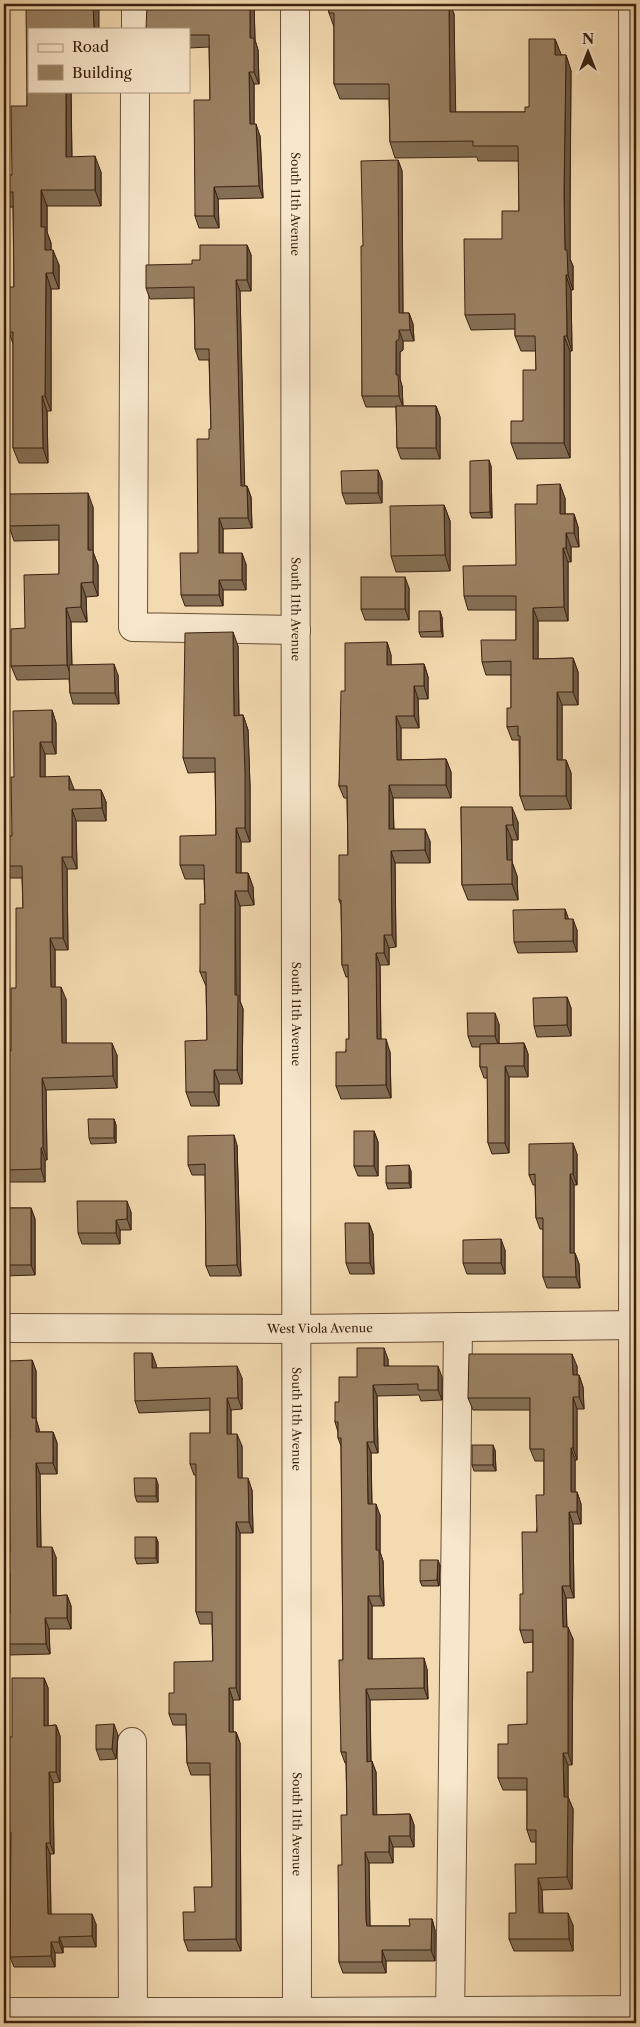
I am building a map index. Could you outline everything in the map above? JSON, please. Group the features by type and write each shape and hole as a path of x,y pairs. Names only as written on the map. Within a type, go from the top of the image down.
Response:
{"street":[{"path":"136,4 136,28"},
{"name":"South 11th Avenue","path":"295,4 297,2018"},
{"path":"4,2012 133,2018 450,2017 636,2014 634,15"},
{"path":"136,92 133,627 296,630"},
{"name":"West Viola Avenue","path":"4,1328 296,1329 635,1325"},
{"path":"450,2017 458,1327"},
{"path":"132,1742 133,2018"}],"building":[{"path":"26,4 93,4 94,28 28,28 28,92 66,92 66,157 95,156 95,190 41,190 41,227 45,227 45,250 53,250 53,273 46,273 45,396 42,396 43,448 13,448 13,332 9,332 9,287 14,287 13,192 4,192 4,175 12,175 11,106 27,106"},
{"path":"147,4 250,4 250,38 254,38 254,72 249,72 250,124 256,124 259,186 214,187 214,216 195,216 194,100 210,100 209,35 190,35 190,28 146,28"},
{"path":"328,4 449,4 450,112 525,112 525,107 529,107 529,39 555,39 555,55 566,55 564,193 565,250 567,250 568,275 566,275 567,336 564,336 564,443 511,443 511,421 523,421 523,370 536,370 535,336 515,336 515,314 465,315 464,239 502,239 502,211 519,211 518,146 473,146 473,141 390,142 389,84 334,84 334,13 329,13"},
{"path":"398,160 399,313 409,313 410,330 399,330 399,339 396,341 396,375 398,375 399,396 362,396 361,246 363,246 361,161"},
{"path":"200,245 247,245 247,280 236,280 241,486 247,486 248,518 219,518 219,553 242,553 242,580 219,580 219,595 181,595 180,553 198,553 197,439 209,439 209,429 211,429 209,349 195,349 194,287 146,288 146,265 192,264 192,260 200,260"},
{"path":"396,406 436,406 436,448 397,448"},
{"path":"489,460 490,512 470,513 470,461"},
{"path":"378,470 378,493 342,493 341,471"},
{"path":"560,484 560,514 574,514 574,533 566,533 566,548 563,548 564,607 533,608 533,659 573,658 573,692 557,692 557,760 566,760 566,796 520,796 520,736 518,736 518,726 507,727 507,708 511,708 511,661 482,662 481,640 516,640 516,596 464,596 463,566 516,565 515,504 537,504 537,485"},
{"path":"88,493 88,550 93,550 93,582 81,583 81,607 66,608 67,665 11,666 11,629 25,628 24,575 59,574 59,525 9,526 9,494"},
{"path":"444,505 445,555 391,556 390,506"},
{"path":"361,577 405,577 405,609 361,609"},
{"path":"419,611 440,611 441,631 419,632"},
{"path":"233,632 234,716 243,715 245,772 245,828 236,828 236,873 248,873 248,891 235,891 235,995 238,995 237,1070 214,1070 214,1092 186,1092 185,1041 207,1040 206,972 200,972 200,904 205,904 204,865 180,865 180,836 216,835 215,758 183,758 185,633"},
{"path":"387,642 387,665 424,664 424,686 414,686 414,716 396,716 397,760 446,759 446,785 389,785 389,829 425,829 425,850 391,851 392,935 384,935 384,953 376,953 377,1039 386,1039 386,1085 336,1086 336,1052 346,1052 346,1039 349,1039 348,965 342,965 341,900 339,900 339,855 348,855 347,786 339,786 341,691 345,691 345,643"},
{"path":"114,664 115,693 70,693 69,665"},
{"path":"52,710 52,742 40,742 40,777 69,776 69,790 101,790 102,808 72,809 72,857 62,857 63,938 50,938 51,987 61,987 62,1043 112,1043 113,1076 42,1078 43,1147 41,1148 41,1169 6,1170 5,1118 8,1118 7,1051 11,1051 11,988 16,988 16,908 23,908 22,866 6,866 5,836 12,836 11,777 14,777 13,711"},
{"path":"461,807 512,807 513,825 506,825 507,860 512,860 512,884 462,885"},
{"path":"565,909 565,919 573,919 573,941 514,942 513,910"},
{"path":"567,997 567,1025 534,1026 533,998"},
{"path":"467,1013 495,1013 495,1036 468,1036"},
{"path":"524,1043 524,1066 505,1066 505,1143 488,1143 487,1067 480,1067 480,1044"},
{"path":"88,1119 114,1119 114,1138 89,1138"},
{"path":"354,1131 374,1131 374,1166 354,1166"},
{"path":"234,1135 237,1265 206,1266 205,1164 188,1165 188,1136"},
{"path":"573,1143 573,1174 570,1174 570,1253 575,1253 576,1277 543,1277 543,1218 536,1218 535,1174 529,1175 529,1144"},
{"path":"409,1165 409,1183 386,1183 386,1166"},
{"path":"77,1201 127,1201 127,1219 116,1220 116,1233 78,1233"},
{"path":"4,1208 31,1208 31,1265 4,1265"},
{"path":"345,1223 369,1223 370,1263 346,1263"},
{"path":"501,1239 501,1263 463,1263 463,1240"},
{"path":"357,1348 384,1348 384,1366 438,1366 438,1390 418,1390 418,1384 373,1385 374,1442 367,1442 368,1504 376,1504 376,1550 379,1550 380,1596 368,1596 368,1659 424,1658 424,1688 366,1689 367,1762 372,1761 373,1815 410,1814 410,1836 389,1836 389,1852 365,1852 366,1920 367,1926 410,1926 409,1919 432,1919 431,1950 382,1950 382,1962 339,1962 338,1865 342,1865 341,1815 347,1815 346,1752 341,1752 339,1660 343,1660 341,1438 338,1438 338,1422 335,1422 335,1402 339,1402 339,1377 357,1377"},
{"path":"134,1353 152,1353 152,1368 237,1366 238,1398 227,1398 227,1434 237,1434 238,1478 248,1478 249,1522 236,1522 236,1688 229,1688 229,1732 236,1732 236,1939 184,1940 183,1912 195,1912 194,1887 212,1887 210,1763 187,1763 186,1714 169,1714 169,1693 174,1693 174,1662 213,1661 212,1612 196,1612 196,1464 190,1464 190,1433 210,1433 210,1398 135,1401"},
{"path":"469,1354 572,1354 573,1375 579,1375 579,1397 573,1397 573,1448 571,1448 571,1492 577,1492 577,1512 569,1512 570,1586 562,1586 563,1627 568,1627 568,1753 563,1753 564,1797 568,1797 567,1877 538,1878 539,1913 568,1913 569,1939 509,1939 509,1913 516,1913 515,1864 536,1864 536,1830 527,1830 527,1778 498,1778 498,1744 508,1744 508,1725 527,1724 527,1672 533,1672 533,1630 520,1630 520,1594 523,1594 522,1532 537,1532 536,1495 544,1495 544,1449 530,1449 530,1398 468,1398"},
{"path":"32,1360 32,1418 36,1418 36,1432 53,1432 53,1463 36,1463 37,1547 52,1547 53,1596 67,1595 67,1618 45,1618 46,1644 5,1644 5,1614 10,1614 10,1573 4,1573 4,1552 10,1552 9,1463 5,1463 5,1439 10,1439 9,1361"},
{"path":"472,1445 493,1445 493,1465 472,1465"},
{"path":"134,1478 156,1478 156,1496 135,1496"},
{"path":"135,1537 156,1537 156,1558 135,1558"},
{"path":"420,1560 438,1560 437,1580 420,1581"},
{"path":"12,1678 44,1678 44,1726 56,1725 56,1772 49,1772 50,1843 46,1843 48,1914 92,1914 92,1936 59,1937 59,1942 51,1942 51,1956 10,1957 11,1832 7,1832 7,1798 9,1798 9,1737 12,1737"},
{"path":"114,1724 112,1749 96,1749 96,1725"}]}
